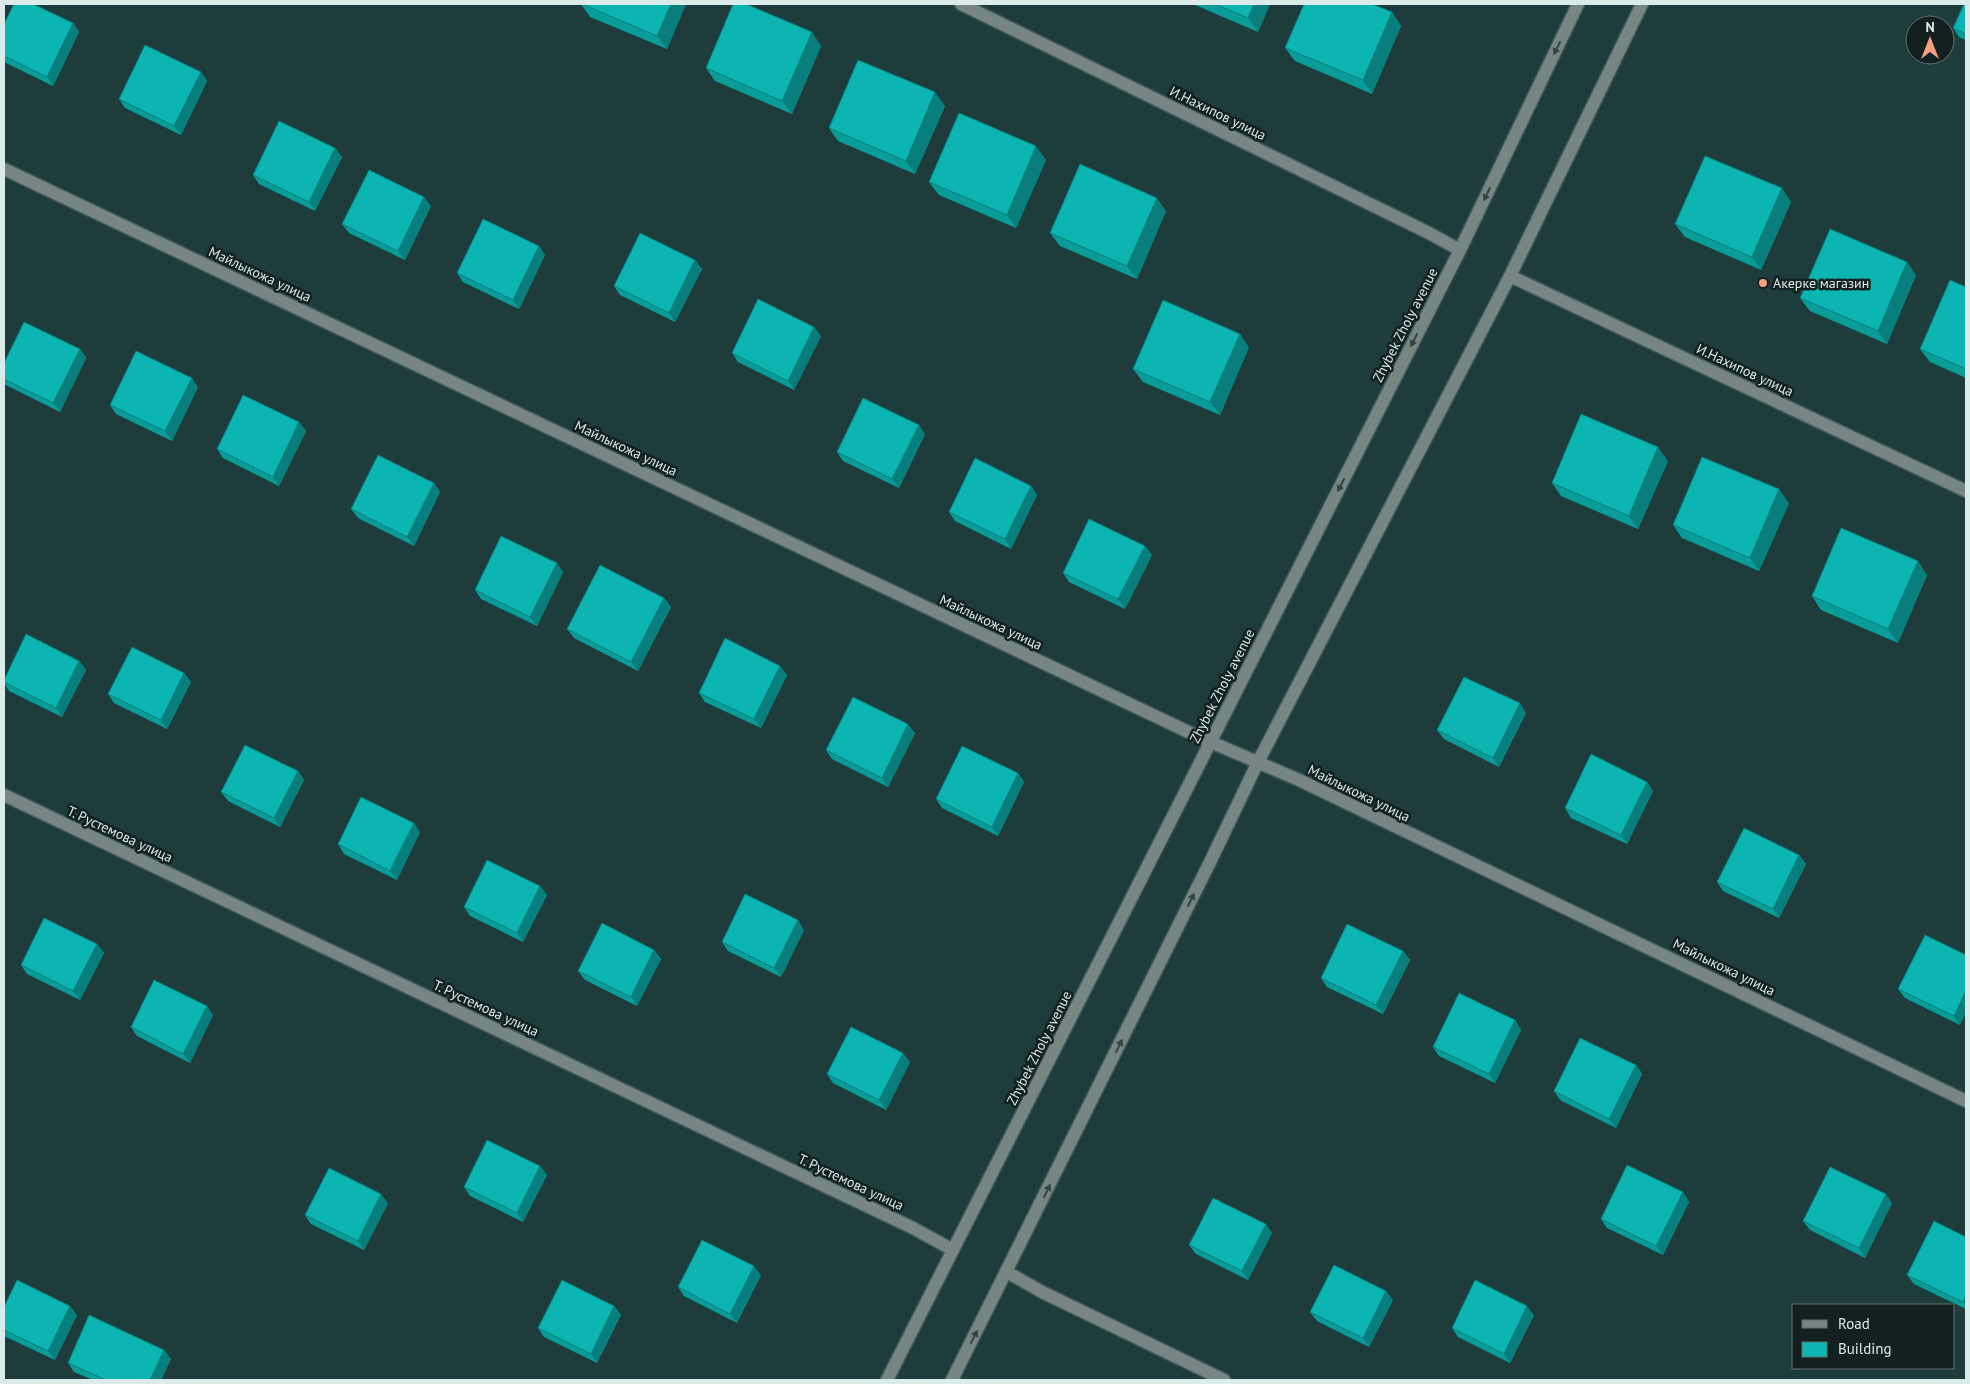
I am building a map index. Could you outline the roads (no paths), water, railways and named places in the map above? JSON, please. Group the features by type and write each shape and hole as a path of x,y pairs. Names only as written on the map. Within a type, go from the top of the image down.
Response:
{"street":[{"name":"И.Нахипов улица","path":"962,4 1428,232 1460,250"},
{"name":"Zhybek Zholy avenue","path":"887,1380 1460,250 1578,4"},
{"path":"952,1380 1258,762 1510,276 1642,4"},
{"name":"Майлыкожа улица","path":"4,169 1211,742 1416,836 1966,1101"},
{"name":"И.Нахипов улица","path":"1510,276 1966,491"},
{"name":"Т. Рустемова улица","path":"4,795 913,1228 953,1250"},
{"path":"1007,1272 1042,1292 1224,1380"}],"place":[{"name":"Акерке магазин","path":"1763,283"}]}
